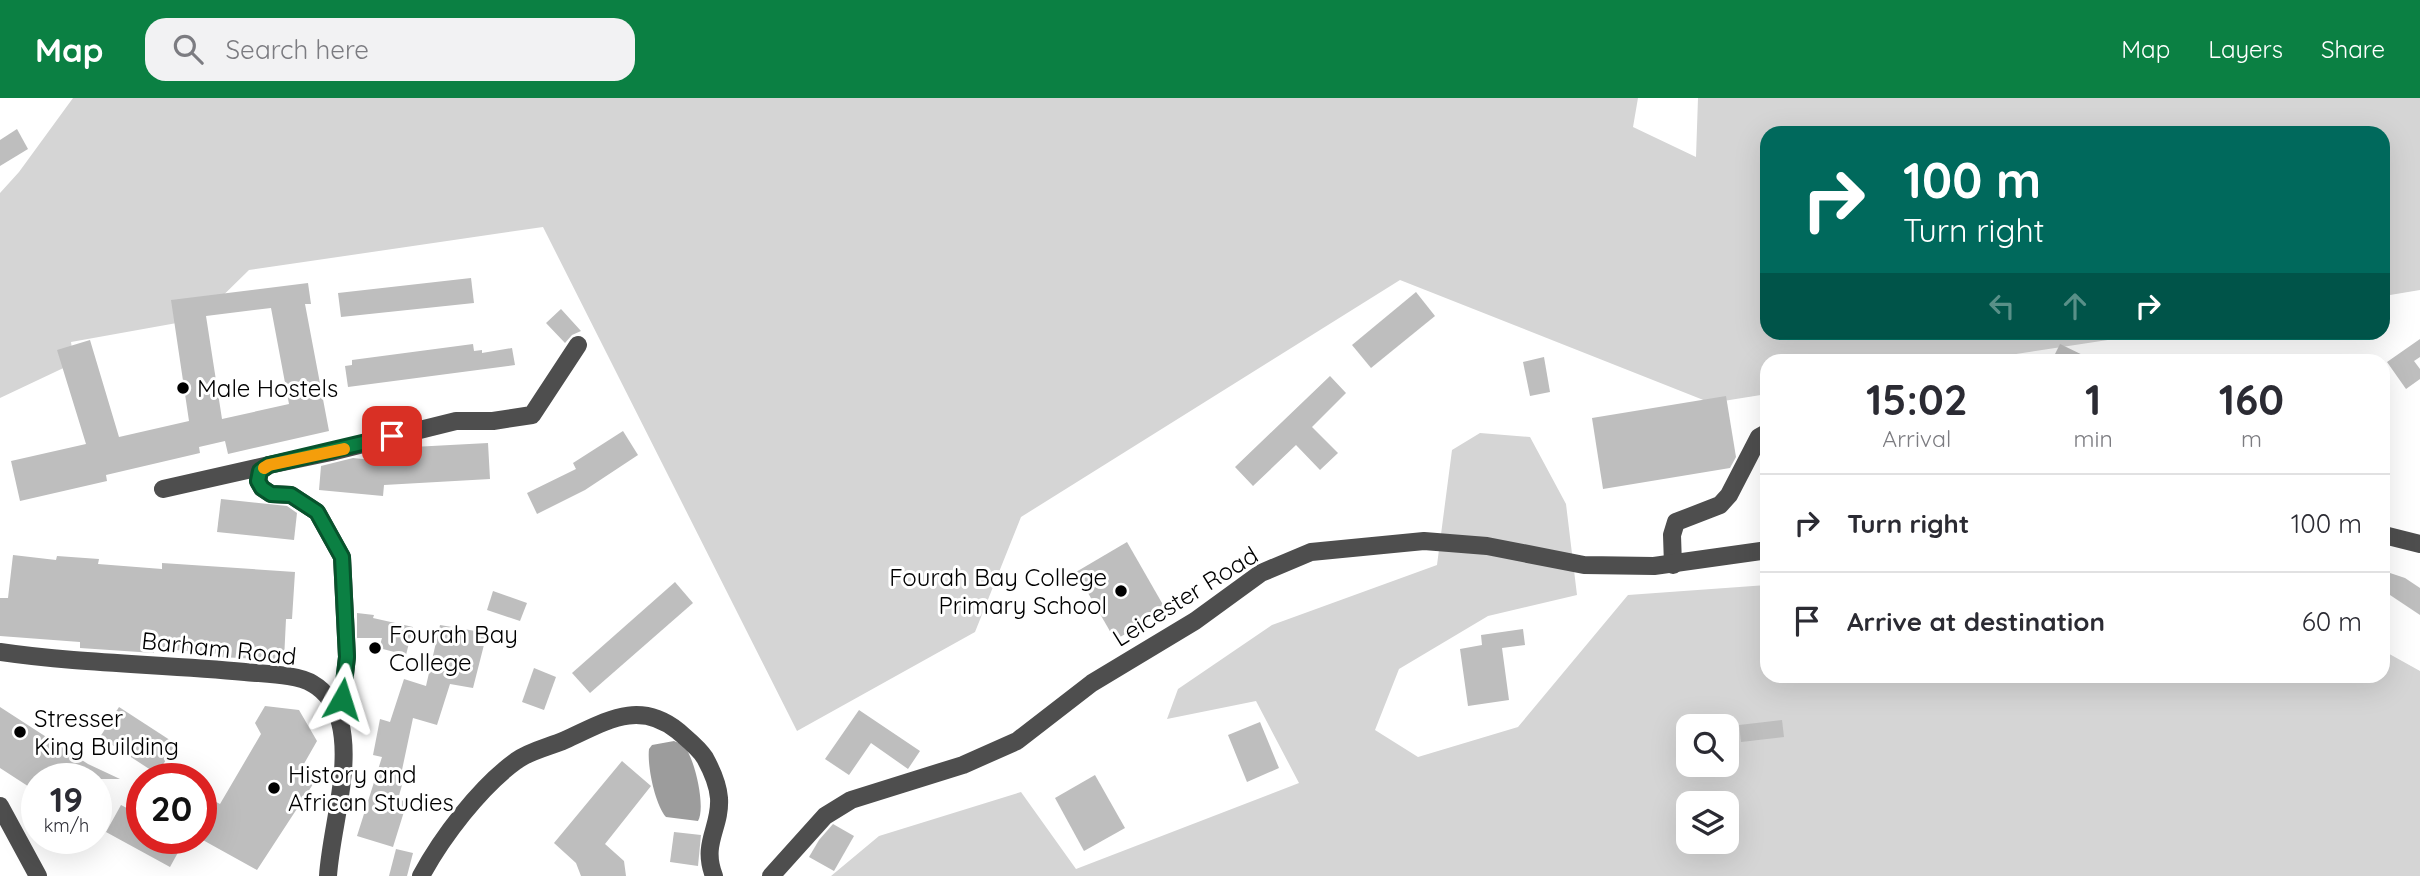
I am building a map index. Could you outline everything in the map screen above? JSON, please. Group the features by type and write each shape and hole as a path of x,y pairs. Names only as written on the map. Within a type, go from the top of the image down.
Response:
{"street":[{"path":"163,489 456,421 493,421 532,415 578,345"},
{"path":"1673,565 1672,535 1676,523 1720,505 1729,495 1760,436"},
{"path":"269,465 260,471 258,481 262,488 271,494 291,495 317,512 342,557 347,657 340,721"},
{"path":"2390,536 2420,544"},
{"name":"Leicester Road","path":"771,876 825,816 851,800 963,765 1017,741 1092,682 1195,621 1261,573 1311,552 1423,541 1487,547 1584,565 1673,565 1760,551"},
{"name":"Barham Road","path":"0,652 281,676 312,682 328,696 340,721 343,744 339,798 328,876"},
{"path":"421,876 436,849 485,787 518,760 616,718 643,714 668,723 704,755 719,798 709,845 710,865 715,876"},
{"path":"0,806 38,876"}],"shaded area":[{"path":"73,98 1638,98 1633,127 1696,157 1698,98 2420,98 2420,290 2390,295 2390,126 1760,126 1760,340 2108,340 2016,354 1760,354 1760,395 1711,403 1400,280 1021,517 975,632 797,731 543,227 249,270 199,319 71,342 74,363 0,398 0,193 19,172"},
{"path":"1480,433 1530,437 1566,504 1577,595 1488,616 1399,669 1375,730 1418,757 1518,727 1628,595 1760,586 1760,683 2390,683 2390,654 2420,671 2420,876 831,876 879,836 1021,792 1076,869 1299,783 1256,701 1167,719 1178,689 1272,625 1437,565 1452,450"},
{"path":"674,741 684,746 692,761 701,805 698,821 666,817 655,794 649,765 649,749 652,745"}],"building":[{"path":"17,129 28,149 0,166 0,140"},
{"path":"471,278 474,303 341,317 338,293"},
{"path":"308,283 311,304 305,304 329,431 228,454 225,441 199,447 200,453 106,475 107,481 20,501 11,461 86,444 57,350 90,340 119,437 189,421 171,300","holes":["271,308 289,404 222,419 206,316"]},
{"path":"1416,292 1435,316 1371,368 1352,345"},
{"path":"561,309 581,331 572,335 565,343 546,323"},
{"path":"2420,339 2420,357 2414,361 2420,369 2420,379 2406,389 2390,366 2390,360"},
{"path":"473,344 474,351 482,350 482,353 512,348 515,365 348,387 345,366 352,365 352,360"},
{"path":"2060,344 2081,354 2055,354"},
{"path":"1544,357 1550,392 1530,396 1523,362"},
{"path":"1330,376 1346,393 1312,427 1338,453 1320,470 1296,445 1253,486 1235,467"},
{"path":"1726,396 1736,457 1730,468 1603,489 1592,418"},
{"path":"623,431 638,455 585,490 537,514 527,493 576,469 573,463"},
{"path":"488,443 490,479 384,485 383,496 319,490 321,466 353,458 392,462 394,448"},
{"path":"221,499 287,506 297,513 294,540 217,532"},
{"name":"Fourah Bay College Primary School","path":"1127,542 1166,610 1115,640 1076,572"},
{"path":"13,555 56,560 57,556 99,559 98,564 162,569 162,563 295,572 292,619 286,619 284,660 219,657 219,654 154,648 154,653 80,648 80,642 0,636 0,598 8,598"},
{"path":"2390,573 2405,578 2420,588 2420,615 2390,595"},
{"path":"675,582 693,603 590,693 572,673"},
{"path":"493,591 527,603 520,621 487,610"},
{"path":"357,613 374,615 373,618 413,627 406,655 379,648 382,638 357,638"},
{"path":"440,625 487,633 473,688 450,684 437,725 413,718 402,770 406,771 398,799 407,802 393,847 357,836 382,757 373,755 380,719 390,722 404,679 426,686"},
{"path":"1523,629 1525,645 1502,648 1509,700 1468,706 1460,649 1482,645 1481,635"},
{"path":"534,668 556,677 544,710 522,702"},
{"path":"265,706 299,710 317,741 301,769 317,778 257,870 217,848 217,802 220,804 261,734 255,723"},
{"name":"Stresser King Building","path":"0,707 86,763 21,763 21,782 0,768"},
{"path":"119,707 176,744 164,763 140,763 100,737"},
{"path":"859,710 920,751 908,769 871,743 849,775 825,759"},
{"path":"1782,720 1784,737 1741,742 1739,725"},
{"path":"1260,722 1279,768 1247,782 1228,735"},
{"path":"622,761 651,786 605,844 624,861 626,876 581,876 576,863 554,843"},
{"path":"1095,775 1125,828 1084,851 1055,798"},
{"path":"121,805 126,808 126,843 112,835 112,821"},
{"path":"833,824 854,836 834,871 809,857"},
{"path":"674,832 701,835 698,866 670,862"},
{"path":"396,849 413,853 407,876 389,876"},
{"path":"146,854 177,854 170,867"}],"slow traffic":[{"path":"264,468 344,449"}],"place":[{"name":"Male Hostels","path":"183,388"},
{"name":"Fourah Bay College Primary School","path":"1121,591"},
{"name":"Fourah Bay College","path":"375,648"},
{"name":"Stresser King Building","path":"20,732"},
{"name":"History and African Studies","path":"274,788"}],"route":[{"path":"342,699 347,657 342,557 317,512 291,495 271,494 262,488 258,481 260,471 269,465 392,436"}]}
